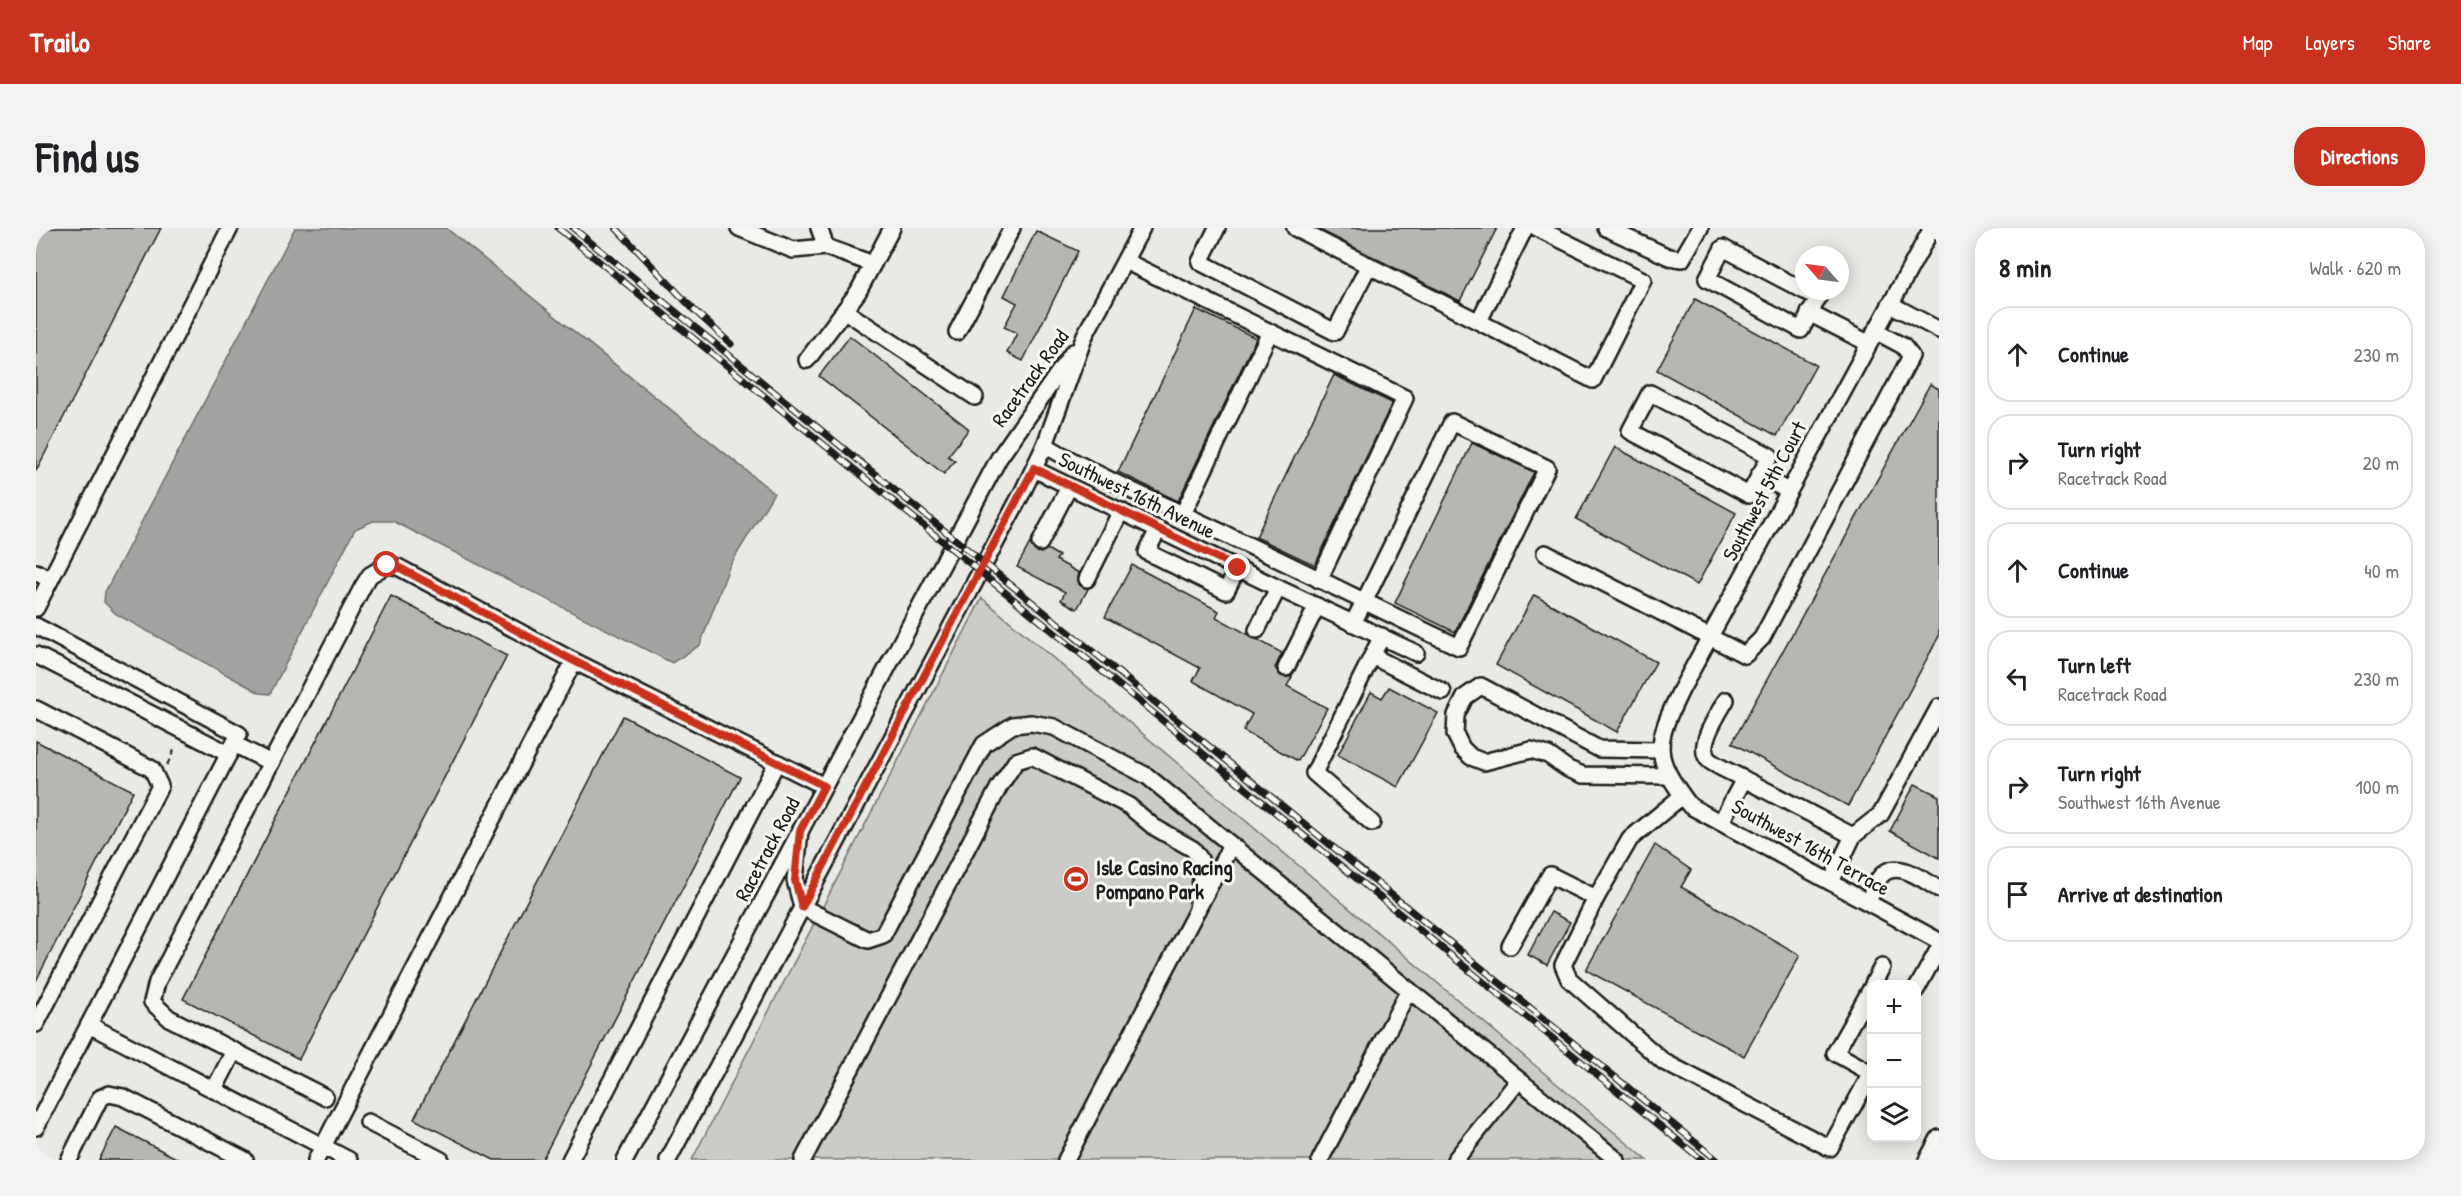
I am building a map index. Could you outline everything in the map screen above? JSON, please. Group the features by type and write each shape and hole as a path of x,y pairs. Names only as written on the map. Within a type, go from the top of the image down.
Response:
{"street":[{"path":"36,608 230,228"},
{"path":"739,228 793,250 826,247 873,264"},
{"path":"819,228 826,247"},
{"path":"807,360 858,292 892,228"},
{"path":"1086,335 1142,228"},
{"path":"1217,228 1200,262 1335,332 1369,265"},
{"path":"1295,228 1593,380 1643,280 1529,229 1479,321"},
{"path":"1606,228 1669,257 1682,259 1700,228"},
{"name":"Southwest 5th Court","path":"1669,778 1661,758 1663,727 1788,491 1932,228"},
{"path":"957,332 1007,230"},
{"path":"1723,248 1818,298 1809,313 1800,330 1707,279 1723,248"},
{"path":"1125,261 1269,334 1406,398 1319,580"},
{"path":"1890,304 1937,323"},
{"path":"845,311 975,397"},
{"path":"1545,553 1745,655 1762,638 1911,356 1903,346 1809,313"},
{"path":"1183,514 1269,334"},
{"name":"Racetrack Road","path":"668,1160 1034,468 1045,445 1086,335"},
{"name":"Racetrack Road","path":"625,1160 999,458 1086,335"},
{"path":"1650,393 1770,456 1759,475 1749,495 1630,431 1650,393"},
{"path":"1045,445 1076,464 1183,514 1364,602 1459,647 1547,468 1452,422 1364,602 1353,623"},
{"name":"Southwest 16th Avenue","path":"1034,468 1069,487 1416,653"},
{"path":"1759,475 1788,491"},
{"path":"1040,543 1069,487"},
{"path":"1087,579 1121,510"},
{"path":"1158,529 1147,552 1226,591 1238,568"},
{"path":"325,1097 169,1018 152,1002 157,982 370,575 387,565 398,567 574,661 824,786"},
{"path":"36,572 50,580"},
{"path":"1257,630 1278,588"},
{"path":"1286,668 1317,606"},
{"path":"36,626 234,744"},
{"path":"1372,823 1314,773 1382,636"},
{"path":"36,654 271,763"},
{"path":"1372,656 1443,692"},
{"path":"319,1153 574,661"},
{"path":"1661,750 1599,749 1480,686 1465,697 1456,715 1455,735 1462,748 1471,757 1484,762 1531,750 1548,754 1568,769 1583,775 1669,778"},
{"path":"1726,700 1706,736 1704,752 1708,760 1853,836"},
{"path":"36,709 152,769 160,786 36,1023"},
{"path":"1831,882 1853,836 1881,814 1938,711"},
{"path":"800,831 795,880 802,907 868,940 883,934 984,744 1013,725 1032,723 1054,727 1147,776 1617,1160"},
{"path":"36,1127 234,744"},
{"path":"803,1160 999,787 1016,761 1032,756 1129,806 1154,827 1193,849 1200,859 1201,879 1197,910"},
{"path":"570,1160 777,762"},
{"name":"Southwest 16th Terrace","path":"1669,778 1690,806 1939,941"},
{"path":"1721,822 1744,779"},
{"path":"1682,796 1630,839 1596,898 1563,965 1569,979 1664,1062 1830,1148 1867,1079"},
{"path":"1066,1160 1231,845"},
{"path":"1868,902 1881,876 1889,870 1899,869 1908,872 1939,889"},
{"path":"1510,946 1550,875 1596,898"},
{"path":"1921,982 1939,948"},
{"path":"1875,980 1882,967"},
{"path":"1320,1160 1409,990"},
{"path":"1867,995 1835,1053 1867,1070"},
{"path":"88,1025 214,1090 319,1153 349,1160"},
{"path":"214,1090 234,1051"},
{"path":"1455,1160 1519,1080"},
{"path":"69,1160 100,1098 109,1094 123,1097 245,1160"},
{"path":"368,1122 441,1160"},
{"path":"1927,1160 1939,1138"}],"path":[{"path":"165,769 176,746"}],"shaded area":[{"path":"295,228 446,228 774,493 729,567 700,645 672,663 393,521 373,521 355,529 270,694 260,693 116,614 104,602 105,592"},
{"name":"Isle Casino Racing Pompano Park","path":"982,598 1647,1160 692,1160"}],"building":[{"path":"36,228 161,228 36,471"},
{"path":"1316,228 1497,228 1460,301"},
{"path":"1036,231 1078,251 1023,361 1007,353 1017,333 1004,327 1017,303 1004,296"},
{"path":"1695,299 1816,365 1777,436 1657,370"},
{"path":"1196,309 1256,338 1178,501 1118,472"},
{"path":"850,336 969,429 948,456 955,461 944,474 819,376"},
{"path":"1334,375 1392,403 1315,565 1256,537"},
{"path":"1930,384 1939,389 1939,636 1848,806 1732,743"},
{"path":"1472,443 1534,472 1455,632 1395,603"},
{"path":"1615,447 1736,513 1697,585 1576,519"},
{"path":"1030,543 1035,551 1041,553 1047,549 1059,556 1056,560 1079,573 1079,584 1088,589 1077,609 1061,600 1065,592 1017,567"},
{"path":"1132,565 1219,611 1216,617 1282,653 1275,668 1281,676 1292,677 1287,686 1327,708 1298,761 1243,731 1252,714 1193,681 1200,668 1105,617"},
{"path":"1534,595 1656,662 1617,732 1496,665"},
{"path":"391,596 507,656 299,1059 183,999"},
{"path":"1389,687 1438,713 1398,787 1338,755 1371,692 1382,698"},
{"path":"623,716 740,777 542,1160 494,1160 414,1119"},
{"path":"36,741 133,791 36,981"},
{"path":"1915,784 1939,796 1939,858 1890,831"},
{"path":"1655,845 1691,870 1681,887 1800,955 1744,1056 1586,970"},
{"path":"1551,912 1570,922 1547,965 1528,955"},
{"path":"116,1127 180,1160 99,1160"}],"railway":[{"path":"558,228 1702,1160"},
{"path":"573,228 1717,1160"},
{"path":"616,228 695,311 731,344"}],"place":[{"name":"Isle Casino Racing Pompano Park","path":"1076,879"}],"route":[{"path":"387,565 398,567 574,661 824,786 800,831 795,880 802,907 1034,468 1238,568"}]}
